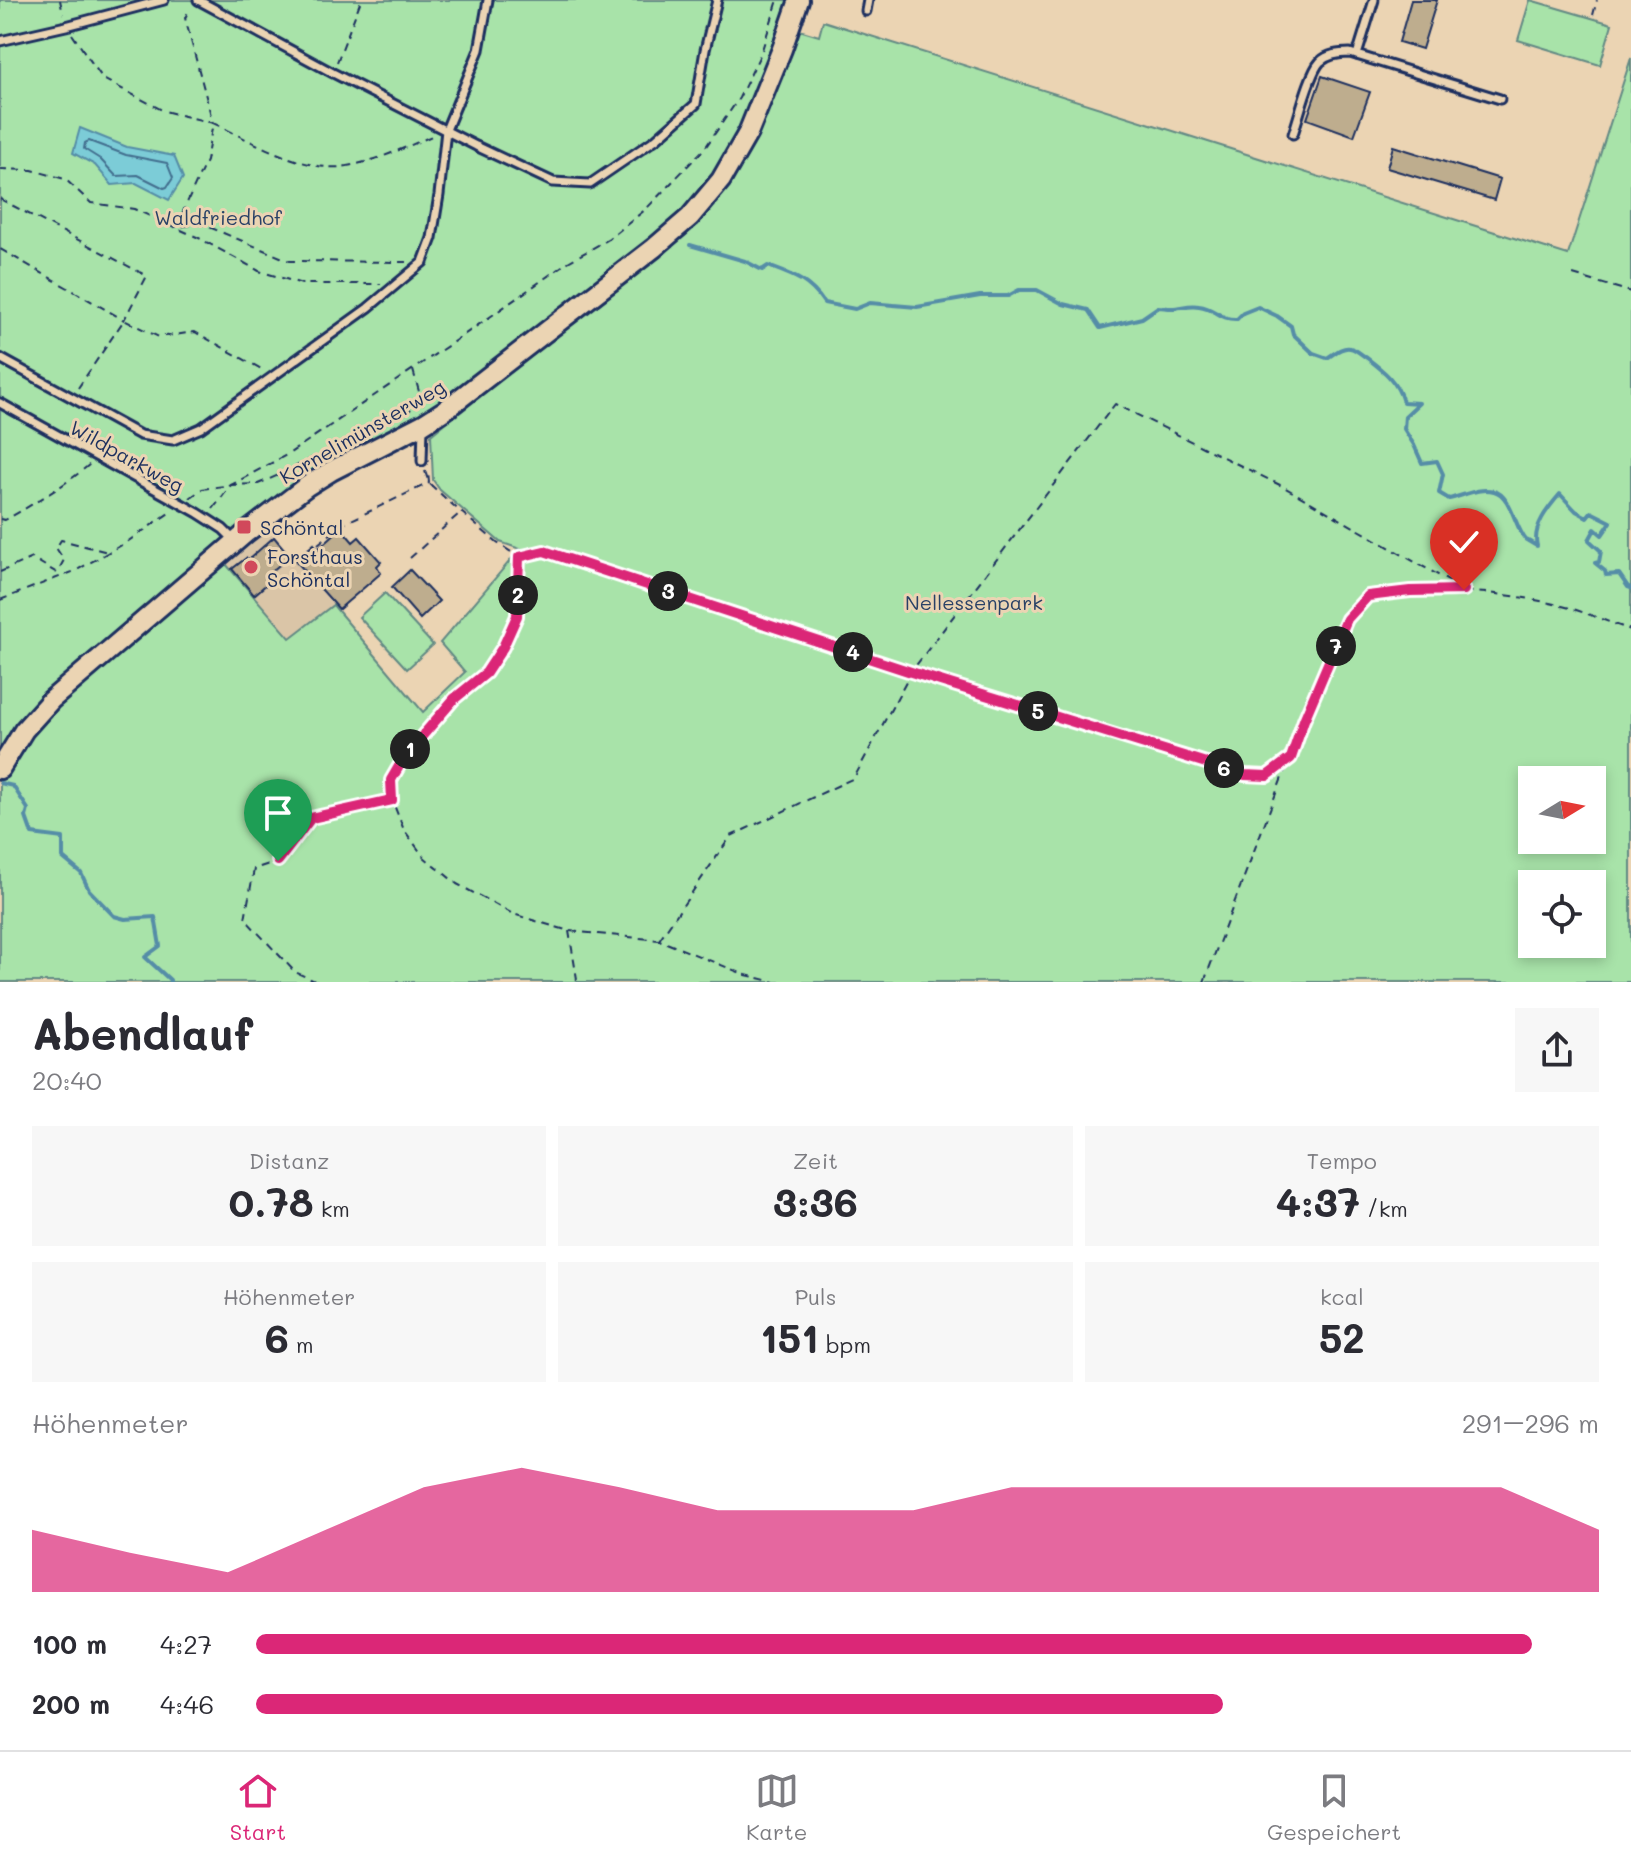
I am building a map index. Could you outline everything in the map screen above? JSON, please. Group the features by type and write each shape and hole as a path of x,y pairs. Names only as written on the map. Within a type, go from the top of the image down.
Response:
{"street":[{"name":"Kornelimünsterweg","path":"0,769 24,730 64,687 235,541 307,486 423,424 473,390 690,217 721,180 748,133 799,0"}],"lane":[{"path":"0,41 164,0"},
{"path":"196,0 333,73 553,182 590,184 656,139 696,104 717,0"},
{"path":"0,358 140,435 173,440 201,428 368,308 423,262 432,238 446,130 479,50 488,0"},
{"path":"866,11 868,0"},
{"path":"1357,55 1374,0"},
{"path":"1293,134 1313,73 1319,63 1339,53 1357,55 1500,99"},
{"name":"Wildparkweg","path":"0,403 205,518 235,541"},
{"path":"423,424 425,463"}],"path":[{"path":"60,0 66,26 103,79 164,111 213,123 309,164 338,167 379,158 446,130"},
{"path":"176,227 206,161 213,123 185,18 196,0"},
{"path":"333,73 361,0"},
{"path":"205,518 231,485 290,453 568,262 609,239 646,209 705,148 739,98 761,53 778,0"},
{"path":"1593,15 1597,0"},
{"path":"0,169 32,170 65,179 91,203 134,209 176,227 259,271 302,284 398,284"},
{"path":"0,199 147,276 124,320 71,398"},
{"path":"176,227 202,224 290,261 423,262"},
{"path":"0,249 159,337 195,332 273,376"},
{"path":"1573,275 1631,292"},
{"path":"412,369 422,400 423,424"},
{"path":"400,418 422,400"},
{"path":"659,940 731,836 854,778 911,672 1115,404 1284,487 1464,590"},
{"path":"0,600 75,571 109,552 202,489 258,484 352,442"},
{"path":"0,519 5,520 39,501 97,458"},
{"path":"425,463 429,483 497,543 519,557 544,551 911,672 1245,775 1267,776 1291,758"},
{"path":"425,463 429,483"},
{"path":"318,544 343,524 429,483"},
{"path":"410,558 461,512"},
{"path":"0,572 32,558 57,573 64,560 56,548 61,540 109,552"},
{"path":"519,557 517,616 503,647 486,673 454,699 405,756 391,780 392,800 404,830 424,857 457,884 513,914 569,931 659,940 746,975 775,982"},
{"path":"1204,982 1304,720 1347,619 1368,596 1464,590 1557,605 1631,630"},
{"path":"317,982 295,972 245,919 254,869 278,861 311,818 392,800"},
{"path":"569,931 577,979 573,982"}],"shaded area":[{"path":"267,528 333,605 290,639 225,563"}],"green space":[{"name":"Waldfriedhof","path":"0,0 789,0 783,26 742,127 716,174 685,212 479,380 426,417 319,471 46,696 19,722 0,752"},
{"path":"1530,0 1612,24 1600,65 1518,40"},
{"name":"Nellessenpark","path":"823,21 1568,255 1631,58 1631,982 0,982 0,752 29,734 55,705 225,563 290,638 333,605 423,712 465,672 440,643 520,549 500,542 440,490 433,480 431,435 686,235 722,194 755,142 799,30 819,36"},
{"path":"385,593 433,645 407,669 359,617"}],"water":[{"path":"80,128 127,147 174,156 183,178 169,200 136,183 112,185 95,165 73,153"}],"building":[{"path":"1411,0 1437,0 1422,49 1399,42"},
{"path":"1322,76 1370,92 1354,136 1307,119"},
{"path":"1393,146 1500,179 1494,200 1387,168"},
{"path":"341,528 353,542 359,537 381,562 377,566 381,573 339,609 295,560 314,544 318,549"},
{"name":"Forsthaus Schöntal","path":"274,537 290,556 265,577 269,582 254,595 232,569 246,558 248,560"},
{"path":"410,570 439,601 420,619 392,587"}],"waterway":[{"path":"690,245 745,261 762,270 768,266 785,272 806,284 824,303 855,309 870,303 917,307 980,296 1008,296 1019,290 1037,290 1063,304 1088,310 1100,328 1142,318 1158,307 1199,306 1226,318 1237,319 1258,307 1291,326 1293,334 1313,353 1327,358 1344,348 1357,351 1389,377 1403,402 1419,403 1405,416 1404,429 1422,463 1437,461 1443,474 1439,493 1449,499 1483,490 1500,494 1509,505 1522,535 1537,546 1539,525 1560,494 1576,511 1587,517 1591,512 1611,522 1602,535 1595,529 1589,540 1601,551 1599,562 1595,563 1606,575 1619,574 1631,588"},
{"path":"0,783 13,786 28,809 26,817 32,834 63,838 63,858 81,873 89,890 114,916 125,919 155,917 160,946 145,957 170,982"}],"place":[{"name":"Schöntal","path":"244,527"},
{"name":"Forsthaus Schöntal","path":"251,567"}],"route":[{"path":"278,861 311,818 392,800 391,780 405,756 454,699 486,673 503,647 517,616 519,557 544,551 911,672 1245,775 1267,776 1291,758 1347,619 1368,596 1464,590"}]}
